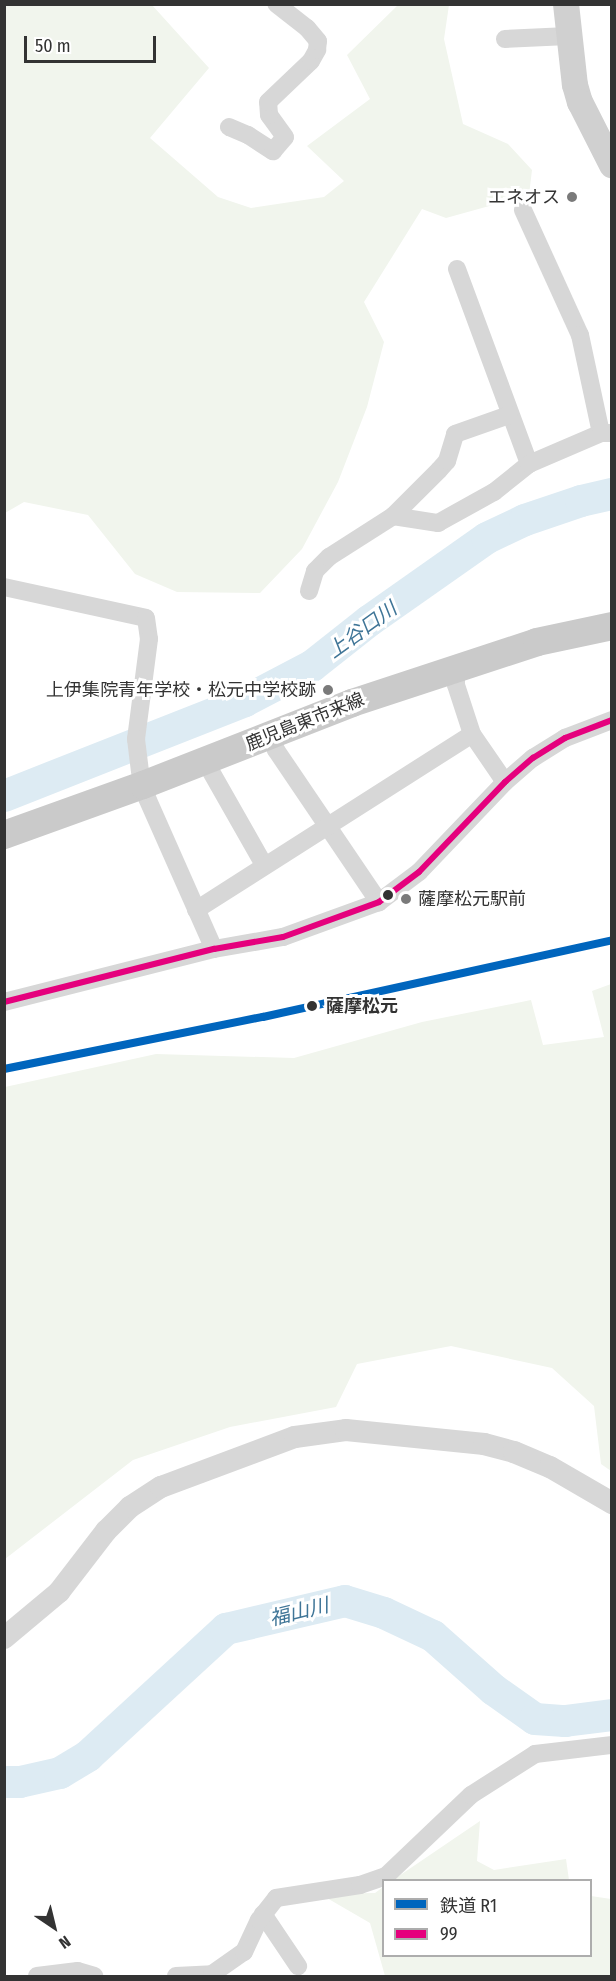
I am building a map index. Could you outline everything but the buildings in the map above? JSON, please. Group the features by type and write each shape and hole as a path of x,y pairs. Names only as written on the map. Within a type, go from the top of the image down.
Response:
{"main road":[{"path":"566,4 575,85 580,102 612,165"},
{"name":"鹿児島東市来線","path":"4,835 141,775 205,762 352,703 537,642 612,626"}],"street":[{"path":"229,127 248,135 273,151 285,137 269,115 268,102 311,61 317,50 318,41 307,27 276,4"},
{"path":"505,39 568,36"},
{"path":"393,516 438,523 494,492 529,464 607,433 580,335 523,210"},
{"path":"457,269 529,464"},
{"path":"309,591 315,571 329,557 393,516 447,461 455,434 509,415"},
{"path":"4,587 146,618 149,639 136,739 141,775 213,949"},
{"path":"456,669 456,685 472,734 505,782"},
{"path":"4,1002 213,949 284,937 380,902 435,856 505,782 533,758 565,738 612,720"},
{"path":"196,910 472,734"},
{"path":"271,737 276,750 380,902"},
{"path":"205,762 264,865"},
{"path":"4,1638 59,1592 106,1531 130,1507 160,1487 295,1437 346,1430 484,1444 514,1452 550,1467 612,1503"},
{"path":"176,1977 213,1976 244,1952 263,1914 276,1898 360,1886 386,1876 471,1795 535,1754 612,1744"},
{"path":"263,1914 298,1966"},
{"path":"37,1977 78,1971 94,1977"}],"shaded area":[{"path":"5,4 152,5 209,68 150,138 218,197 251,208 324,197 344,181 307,146 370,99 347,55 398,5 449,5 444,39 463,124 508,144 532,170 529,195 446,218 422,209 364,302 384,342 367,407 338,482 302,549 260,593 177,592 135,574 88,515 24,502 5,513"},
{"path":"611,984 611,1471 601,1464 594,1406 552,1368 451,1346 357,1364 336,1407 230,1427 133,1460 5,1559 5,1087 156,1054 294,1058 422,1022 531,1000 543,1045 604,1037 592,991"},
{"path":"480,1821 477,1861 494,1870 566,1859 569,1879 394,1879"},
{"path":"382,1888 382,1957 592,1957 592,1896 611,1899 611,1976 385,1976 370,1923 320,1894 375,1893"}],"waterway":[{"name":"上谷口川","path":"4,796 245,701 312,666 369,621 487,538 525,520 581,501 612,494"},
{"name":"福山川","path":"4,1782 20,1782 60,1773 88,1756 226,1629 345,1601 384,1613 433,1636 494,1690 535,1719 565,1721 612,1715"}],"rail line":[{"name":"R1","path":"4,1069 263,1017 612,940"}],"transit line":[{"name":"99","path":"4,1002 214,949 283,937 379,902 419,872 505,782 533,758 565,738 612,720"}],"place":[{"name":"エネオス","path":"572,197"},
{"name":"上伊集院青年学校・松元中学校跡","path":"328,690"},
{"name":"薩摩松元駅前","path":"406,899"},
{"name":"薩摩松元","path":"312,1006"}]}
